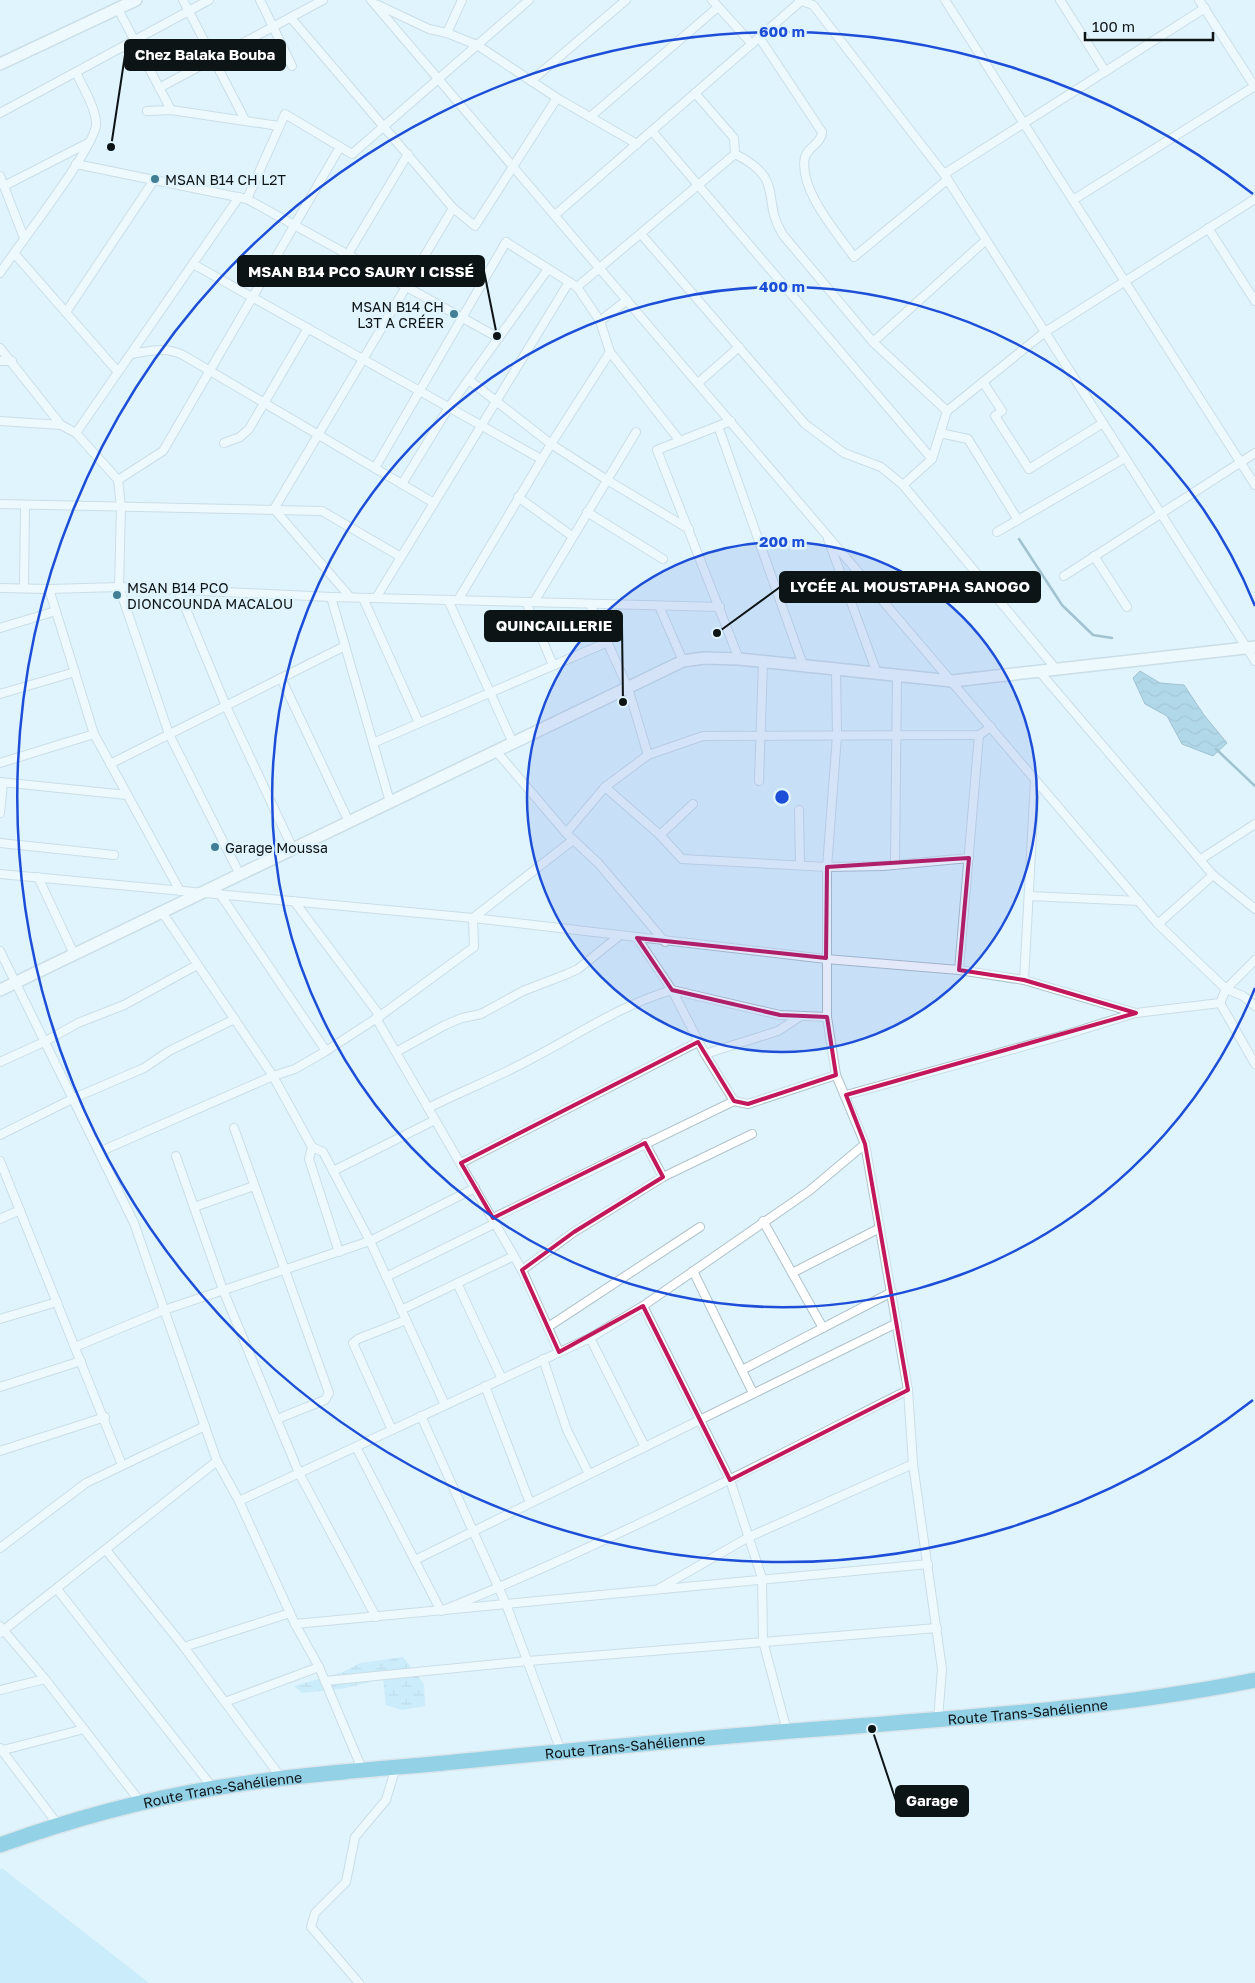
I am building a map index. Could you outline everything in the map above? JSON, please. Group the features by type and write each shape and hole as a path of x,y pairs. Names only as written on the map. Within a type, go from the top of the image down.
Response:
{"highway":[{"name":"Route Trans-Sahélienne","path":"0,1845 59,1826 213,1788 362,1769 1124,1702 1255,1680"}],"street":[{"path":"1,60 136,0"},
{"path":"183,0 245,120"},
{"path":"0,113 209,0"},
{"path":"260,0 292,66"},
{"path":"159,88 323,0"},
{"path":"447,33 462,0"},
{"path":"531,81 626,0"},
{"path":"712,0 752,44"},
{"path":"813,5 821,0"},
{"path":"945,0 1255,485"},
{"path":"1060,0 1105,72"},
{"path":"1073,200 1255,87 1199,0"},
{"path":"372,1 429,29 447,33 477,45 557,98 636,144"},
{"path":"372,1 1158,924 1226,989 1243,996 1255,1006"},
{"path":"247,199 284,114 352,154 527,1"},
{"path":"555,215 800,1 813,5 946,177 1161,514 1251,648 1255,661"},
{"path":"590,117 718,7"},
{"path":"759,37 822,132 821,138 807,152 804,159 811,193 816,204 854,257 946,177 1024,124 1205,8"},
{"path":"118,9 171,110"},
{"path":"291,18 453,208 476,226 557,98"},
{"path":"0,273 76,164 95,128 95,116 76,72"},
{"path":"695,93 734,138 735,154"},
{"path":"147,111 171,110 280,126"},
{"path":"652,130 932,459"},
{"path":"4,186 88,143"},
{"path":"118,480 163,451 340,147"},
{"path":"348,254 408,154"},
{"path":"577,287 735,154"},
{"path":"735,154 752,163 764,176 772,190 774,222 783,235 873,342 947,411"},
{"path":"76,164 247,199 499,338"},
{"path":"0,176 24,238"},
{"path":"66,312 154,180"},
{"path":"76,434 239,197"},
{"path":"903,485 932,459 947,411 1045,332 1255,199"},
{"path":"274,509 453,208"},
{"path":"1208,228 1255,301"},
{"path":"641,234 805,424 844,453 881,467 903,485 1056,669"},
{"path":"873,342 986,240"},
{"path":"375,468 506,242 577,287 600,321 610,352 680,441"},
{"path":"14,253 118,372"},
{"path":"193,264 542,459"},
{"path":"402,484 449,407 548,268"},
{"path":"376,598 569,282"},
{"path":"600,321 627,300"},
{"path":"224,443 245,433 308,328"},
{"path":"698,383 739,347"},
{"path":"0,348 61,425 76,434 118,480 121,506 119,587 170,734 240,875"},
{"path":"131,354 174,350 434,503"},
{"path":"458,600 550,444 610,352"},
{"path":"0,361 12,361"},
{"path":"469,380 550,444 689,529"},
{"path":"983,382 1002,411 995,416 1029,469 1103,423"},
{"path":"0,421 61,425"},
{"path":"731,421 657,450 720,607 739,660"},
{"path":"718,426 802,665"},
{"path":"530,602 636,432"},
{"path":"940,433 968,439 1018,520"},
{"path":"1064,576 1255,453"},
{"path":"997,532 1125,458"},
{"path":"518,498 572,536"},
{"path":"0,504 322,511 401,557"},
{"path":"24,588 25,504"},
{"path":"274,509 350,597"},
{"path":"587,512 663,559"},
{"path":"826,533 877,673"},
{"path":"1094,556 1128,607"},
{"path":"0,588 119,587 331,597 720,607"},
{"path":"49,589 94,734 180,891"},
{"path":"178,590 226,706 293,849"},
{"path":"331,597 390,802"},
{"path":"363,598 419,723"},
{"path":"448,600 513,743"},
{"path":"530,602 553,666"},
{"path":"590,604 628,688 648,755"},
{"path":"659,606 683,661"},
{"path":"0,628 56,611"},
{"path":"373,742 608,642"},
{"path":"110,764 345,646"},
{"path":"0,990 683,661 704,658 739,660 952,681 1251,648"},
{"path":"759,782 763,662"},
{"path":"836,669 837,736 827,868 827,1017 836,1075 865,1144 908,1390 913,1464 942,1668 938,1719"},
{"path":"1038,671 1213,875 1255,909"},
{"path":"0,694 75,672"},
{"path":"895,865 898,675"},
{"path":"281,678 349,822"},
{"path":"566,833 605,787 648,755 704,736 979,735 991,727"},
{"path":"0,763 94,734"},
{"path":"959,970 979,735"},
{"path":"496,751 566,833 599,864 665,942"},
{"path":"1024,980 1035,780"},
{"path":"0,813 1,782 127,794"},
{"path":"605,787 660,835 682,860 800,865 827,868 895,865 969,858"},
{"path":"660,835 693,804"},
{"path":"798,810 800,865"},
{"path":"1201,860 1255,824"},
{"path":"473,918 573,840"},
{"path":"0,843 114,855"},
{"path":"0,874 473,918 665,942 826,959 959,970 1024,980 1136,1013"},
{"path":"1158,924 1213,875"},
{"path":"38,877 74,954"},
{"path":"220,894 326,1050"},
{"path":"1029,896 1139,901"},
{"path":"294,901 378,1017 396,1052 522,1270 559,1352"},
{"path":"162,912 273,1076 312,1147 323,1152 334,1171 370,1240 445,1405"},
{"path":"99,1152 273,1076 295,1069 326,1050 378,1017 474,946 473,918"},
{"path":"396,1052 445,1025 462,1018 481,1014 524,991 578,969 619,936"},
{"path":"637,938 672,990 704,1054 734,1101"},
{"path":"0,951 134,1223 217,1461 239,1502 295,1624 319,1667 362,1769"},
{"path":"1220,1003 1226,989 1255,960"},
{"path":"0,1062 44,1042 78,1023 124,1005 197,965"},
{"path":"428,1108 531,1059 583,1029 654,995 672,990 780,1015 827,1017"},
{"path":"846,1095 1068,1034 1136,1013 1220,1003"},
{"path":"1220,1003 1255,1064"},
{"path":"704,1054 778,1031 800,1016"},
{"path":"0,1135 72,1099 144,1068 169,1051 235,1019"},
{"path":"461,1163 698,1042"},
{"path":"386,1276 645,1143 734,1101 748,1104 836,1075"},
{"path":"334,1171 435,1120"},
{"path":"234,1128 329,1393 325,1400 276,1419"},
{"path":"522,1270 574,1232 663,1177 752,1134"},
{"path":"645,1143 663,1177"},
{"path":"239,1502 590,1338 643,1306 809,1190 865,1144"},
{"path":"312,1147 309,1159 339,1252"},
{"path":"176,1156 223,1290 299,1473 376,1616"},
{"path":"0,1161 105,1417 122,1465"},
{"path":"194,1208 254,1186"},
{"path":"76,1346 164,1310 370,1240 475,1188"},
{"path":"0,1219 20,1210"},
{"path":"764,1221 823,1328"},
{"path":"548,1327 700,1227"},
{"path":"792,1273 880,1228"},
{"path":"401,1310 514,1256"},
{"path":"693,1271 753,1393"},
{"path":"456,1283 502,1378"},
{"path":"742,1370 892,1292"},
{"path":"0,1319 57,1302"},
{"path":"643,1306 730,1480 762,1578 763,1641 787,1731"},
{"path":"392,1430 353,1343 358,1339 406,1320"},
{"path":"415,1560 897,1323"},
{"path":"590,1338 645,1447"},
{"path":"543,1360 567,1430 589,1474"},
{"path":"0,1387 82,1361"},
{"path":"485,1386 530,1503"},
{"path":"441,1611 497,1588 730,1480 908,1390"},
{"path":"420,1416 497,1588 506,1604 562,1751"},
{"path":"0,1451 105,1417"},
{"path":"0,1548 86,1482 205,1426"},
{"path":"356,1447 441,1611"},
{"path":"142,1804 45,1679 1,1629 56,1589 217,1461"},
{"path":"657,1590 749,1537 913,1464"},
{"path":"106,1550 184,1647 282,1779"},
{"path":"295,1624 657,1590 762,1578 928,1564"},
{"path":"56,1589 213,1788"},
{"path":"184,1647 290,1613"},
{"path":"325,1681 528,1661 937,1628"},
{"path":"225,1702 319,1667"},
{"path":"0,1690 45,1679"},
{"path":"59,1826 1,1750 84,1729"},
{"path":"359,1983 310,1926 315,1913 346,1882 355,1837 386,1800 396,1767"}],"highlighted area":[{"path":"969,858 959,970 1024,980 1136,1013 846,1095 865,1144 908,1390 730,1480 643,1306 559,1352 522,1270 574,1232 663,1177 645,1143 493,1218 461,1163 698,1042 734,1101 748,1104 836,1075 827,1017 780,1015 672,990 637,938 826,958 827,867"}],"green space":[{"path":"403,1657 424,1684 425,1706 402,1710 386,1705 383,1679 341,1689 302,1693 294,1686 343,1672 360,1663"},
{"path":"2,1868 149,1983 0,1983 0,1870"}],"water":[{"path":"1140,671 1160,683 1184,685 1204,715 1227,743 1213,756 1182,744 1167,716 1145,704 1133,678"}],"waterway":[{"path":"1019,539 1062,605 1093,635 1112,638"},
{"path":"1216,749 1255,786"}],"place":[{"name":"Chez Balaka Bouba","path":"111,147"},
{"name":"MSAN B14 CH L2T","path":"155,179"},
{"name":"MSAN B14 CH L3T A CRÉER","path":"454,314"},
{"name":"MSAN B14 PCO SAURY I CISSÉ","path":"497,336"},
{"name":"MSAN B14 PCO DIONCOUNDA MACALOU","path":"117,595"},
{"name":"LYCÉE AL MOUSTAPHA SANOGO","path":"717,633"},
{"name":"QUINCAILLERIE","path":"623,702"},
{"name":"Garage Moussa","path":"215,847"},
{"name":"Garage","path":"872,1729"}]}
